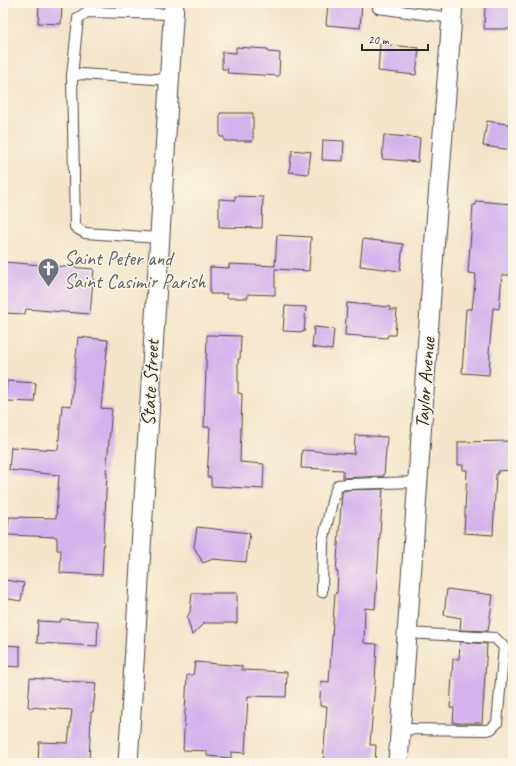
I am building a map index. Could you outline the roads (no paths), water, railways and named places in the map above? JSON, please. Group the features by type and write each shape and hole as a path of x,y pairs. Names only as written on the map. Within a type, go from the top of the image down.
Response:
{"street":[{"name":"State Street","path":"128,763 173,9"},
{"name":"Taylor Avenue","path":"398,763 452,10"}],"lane":[{"path":"378,8 452,10"},
{"path":"159,238 85,233 75,227 72,76 78,18 87,12 173,9"},
{"path":"72,76 81,74 169,80"},
{"path":"322,592 323,542 333,497 338,485 418,482"},
{"path":"400,729 491,729 497,724 504,646 495,638 407,633"}],"place":[{"name":"Saint Peter and Saint Casimir Parish","path":"48,288"}]}
